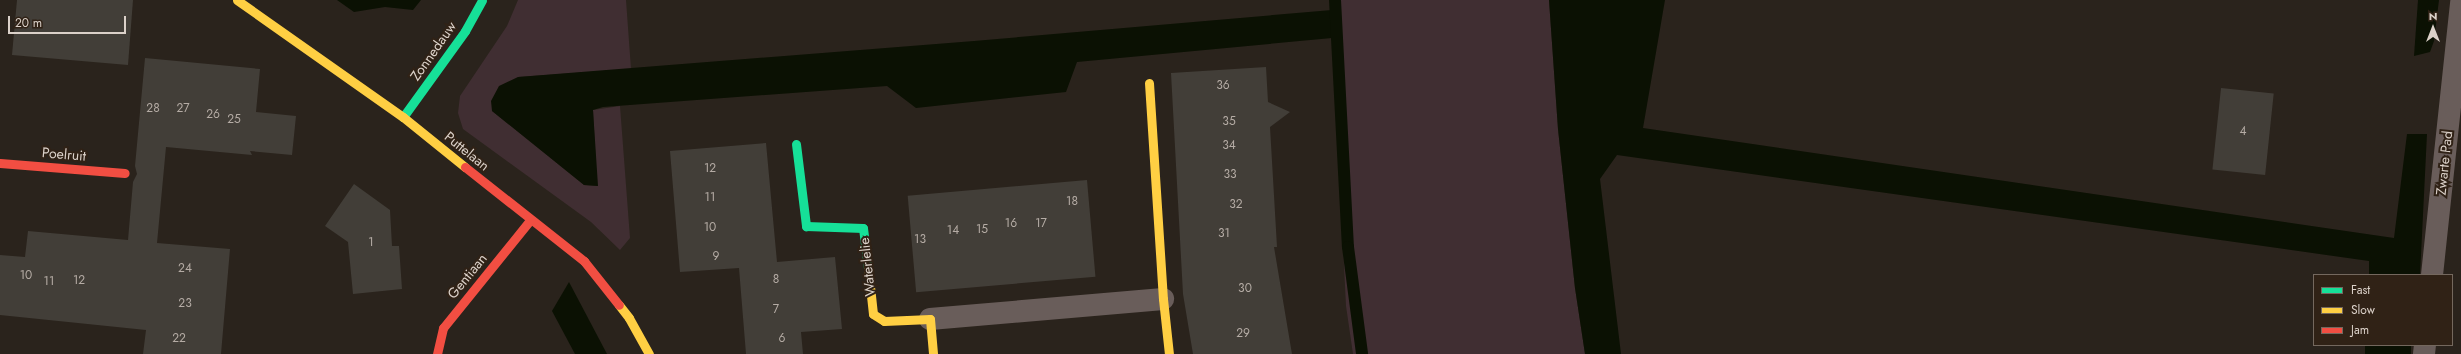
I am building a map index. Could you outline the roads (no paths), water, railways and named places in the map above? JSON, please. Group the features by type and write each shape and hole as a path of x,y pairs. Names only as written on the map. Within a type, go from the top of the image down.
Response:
{"street":[{"name":"Puttelaan","path":"237,0 403,117 530,220 584,261 629,318 649,354"},
{"name":"Zonnedauw","path":"403,117 464,31 482,0"},
{"name":"Zwarte Pad","path":"2432,274 2461,3"},
{"path":"1149,82 1163,299 1169,354"},
{"name":"Waterlelie","path":"796,144 806,226 863,228 873,314 884,321 930,319 1163,299"},
{"name":"Poelruit","path":"0,163 125,173"},
{"name":"Gentiaan","path":"437,354 444,328 530,220"},
{"path":"930,319 933,354"}],"waterway":[{"path":"1335,0 1348,247 1362,354"}]}
